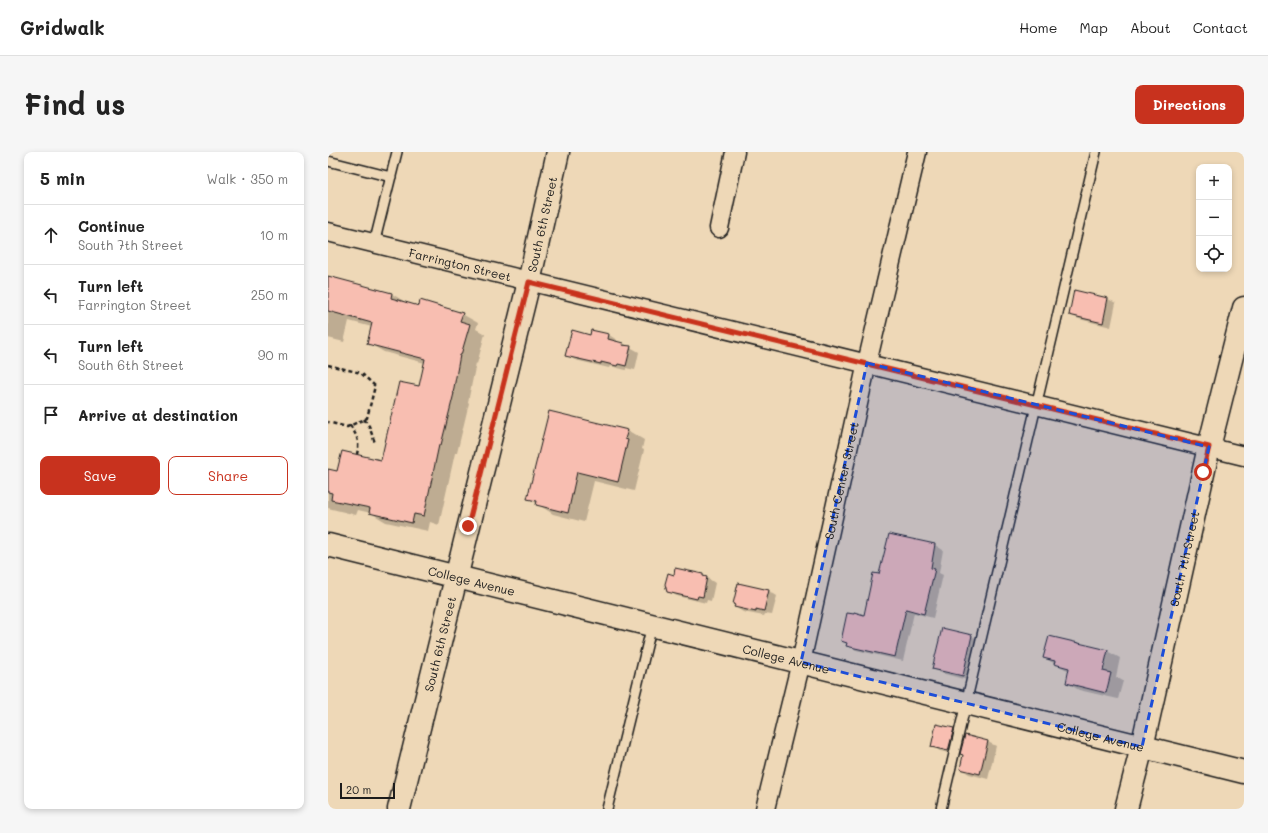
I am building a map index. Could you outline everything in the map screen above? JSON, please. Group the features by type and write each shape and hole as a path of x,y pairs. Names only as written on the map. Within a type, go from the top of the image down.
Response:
{"street":[{"name":"South 6th Street","path":"399,809 529,282 558,152"},
{"path":"719,228 735,152"},
{"name":"South Center Street","path":"765,809 801,662 867,363 917,152"},
{"name":"Farrington Street","path":"328,232 1244,456"},
{"name":"South 7th Street","path":"1126,809 1142,747 1209,447 1244,308"},
{"name":"College Avenue","path":"328,545 1244,772"}],"lane":[{"path":"374,244 397,152"},
{"path":"942,809 1096,152"},
{"path":"328,161 391,177"},
{"path":"607,809 652,625"}],"path":[{"path":"328,365 361,373 375,386 367,418 347,427 328,422"},
{"path":"364,419 369,426 375,443"},
{"path":"350,425 358,439 359,445 357,454"}],"highlighted area":[{"path":"867,363 1209,447 1142,747 801,662"}],"building":[{"path":"328,276 392,293 391,298 419,306 420,300 463,313 460,321 470,324 460,355 454,393 441,445 439,445 424,516 414,514 412,523 369,513 370,508 331,500 332,493 328,492 328,469 337,471 342,451 381,460 399,382 419,386 425,359 367,344 372,323 328,311"},
{"path":"1074,290 1108,298 1103,323 1069,315"},
{"path":"572,330 590,335 591,330 609,334 608,339 623,343 622,345 631,346 626,366 618,364 617,366 601,362 601,364 565,356"},
{"path":"549,411 628,430 625,439 628,440 618,482 577,472 568,513 536,505 537,501 527,499"},
{"path":"889,534 935,544 931,568 935,569 924,614 906,609 895,657 846,646 847,643 841,641 847,613 854,614 854,612 864,615 873,573 879,574"},
{"path":"675,568 703,574 703,576 707,577 703,597 698,596 697,599 667,592 665,584 668,573 674,575"},
{"path":"738,583 769,590 764,611 756,609 756,612 734,607 735,605 733,604"},
{"path":"942,628 972,635 963,676 932,669"},
{"path":"1049,636 1108,650 1103,671 1111,673 1106,693 1066,683 1069,668 1054,664 1055,661 1043,658"},
{"path":"936,724 954,728 948,751 931,747"},
{"path":"965,735 988,741 980,774 960,769 963,755 960,754"}],"route":[{"path":"468,526 529,282 1209,447 1203,472"}]}
